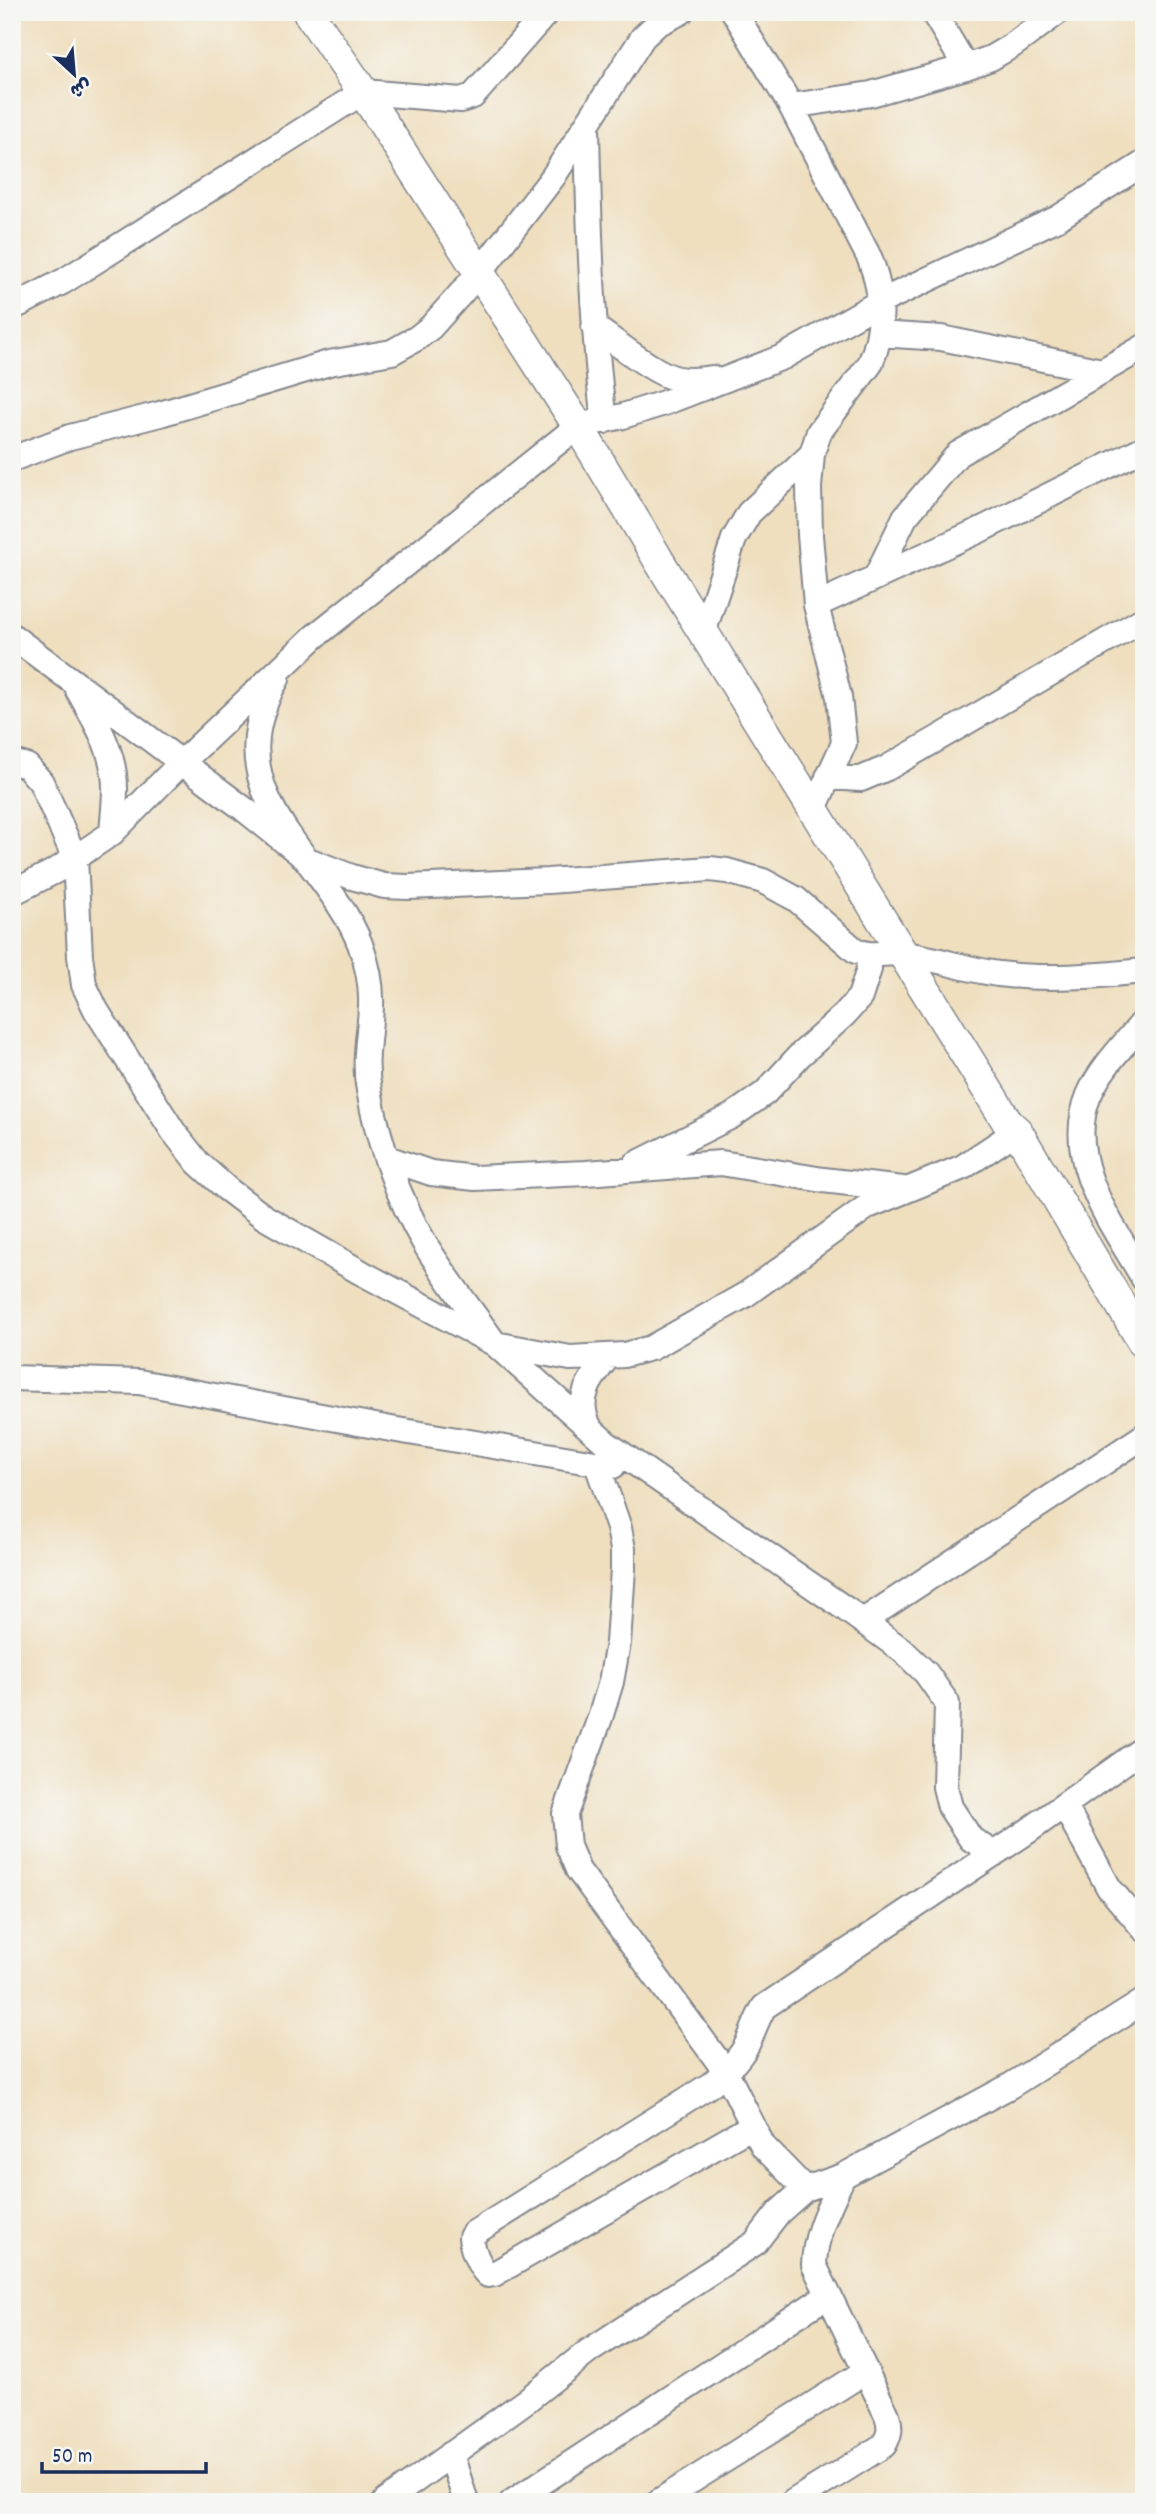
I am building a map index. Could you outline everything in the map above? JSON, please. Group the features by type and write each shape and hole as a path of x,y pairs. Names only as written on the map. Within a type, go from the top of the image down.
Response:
{"street":[{"path":"308,12 481,272 591,424 704,631 901,953 1008,1123 1017,1131 1144,1344"},
{"path":"12,308 101,258 363,92 461,100 473,96 547,12"},
{"path":"12,460 70,437 160,414 329,363 392,352 411,342 431,327 481,272 554,177 643,37 657,24 681,12"},
{"path":"734,12 790,106 870,259 880,302 879,334 870,364 819,432 812,454 809,487 810,535 816,605 839,697 844,734 842,751 813,811"},
{"path":"933,12 966,67"},
{"path":"790,106 871,94 966,67 1013,46 1058,12"},
{"path":"587,128 594,327 591,424"},
{"path":"12,893 75,858 112,833 292,657 591,424 664,403 783,357 880,302 1058,218 1144,163"},
{"path":"594,327 657,370 676,379 695,381 747,372"},
{"path":"879,334 941,338 1102,371"},
{"path":"876,577 905,517 958,454 1144,347"},
{"path":"816,605 981,530 1144,448"},
{"path":"704,631 734,539 750,513 812,454"},
{"path":"828,777 861,779 887,768 1144,619"},
{"path":"12,636 182,762 308,860 368,883 408,887 548,881 710,869 763,881 781,890 796,899 856,951 868,955 901,953 997,974 1036,977 1144,971"},
{"path":"292,657 263,706 256,752 258,774 275,811 347,916 360,944 369,973 371,1004 366,1070 369,1090 387,1158 404,1203 426,1245 495,1344 570,1358 608,1357 651,1348 745,1295 868,1206 963,1167 1017,1131"},
{"path":"75,683 108,751 115,786 112,833"},
{"path":"12,762 27,766 41,782 75,858 76,912 84,985 96,1010 173,1131 198,1163 264,1217 495,1344 606,1443 902,1650 926,1673 947,1703 945,1787 950,1807 971,1839 994,1854"},
{"path":"622,1170 733,1116 759,1098 860,998 869,969 868,955"},
{"path":"1144,1021 1109,1062 1090,1093 1084,1113 1082,1135 1083,1154 1091,1180 1106,1213 1144,1279"},
{"path":"387,1158 431,1172 475,1178 721,1163 823,1180 907,1189"},
{"path":"590,1428 583,1412 585,1392 589,1381 608,1357"},
{"path":"12,1378 139,1382 391,1429 648,1472"},
{"path":"863,1621 1144,1436"},
{"path":"597,1464 612,1503 623,1549 619,1630 611,1682 604,1706 565,1814 568,1846 578,1870 726,2072 763,2146 805,2189"},
{"path":"752,2126 494,2274 488,2275 484,2271 471,2243 474,2233 689,2099 726,2072 741,2054 764,2007 994,1854 1144,1748"},
{"path":"1064,1805 1109,1888 1144,1930"},
{"path":"385,2502 527,2400 589,2351 755,2243 779,2212 805,2189 843,2176 1010,2086 1144,2001"},
{"path":"793,2502 884,2445 890,2435 890,2426 866,2371 814,2265 814,2246 818,2232 843,2176"},
{"path":"512,2502 828,2295"},
{"path":"658,2502 866,2371"},
{"path":"451,2454 466,2502"}]}
